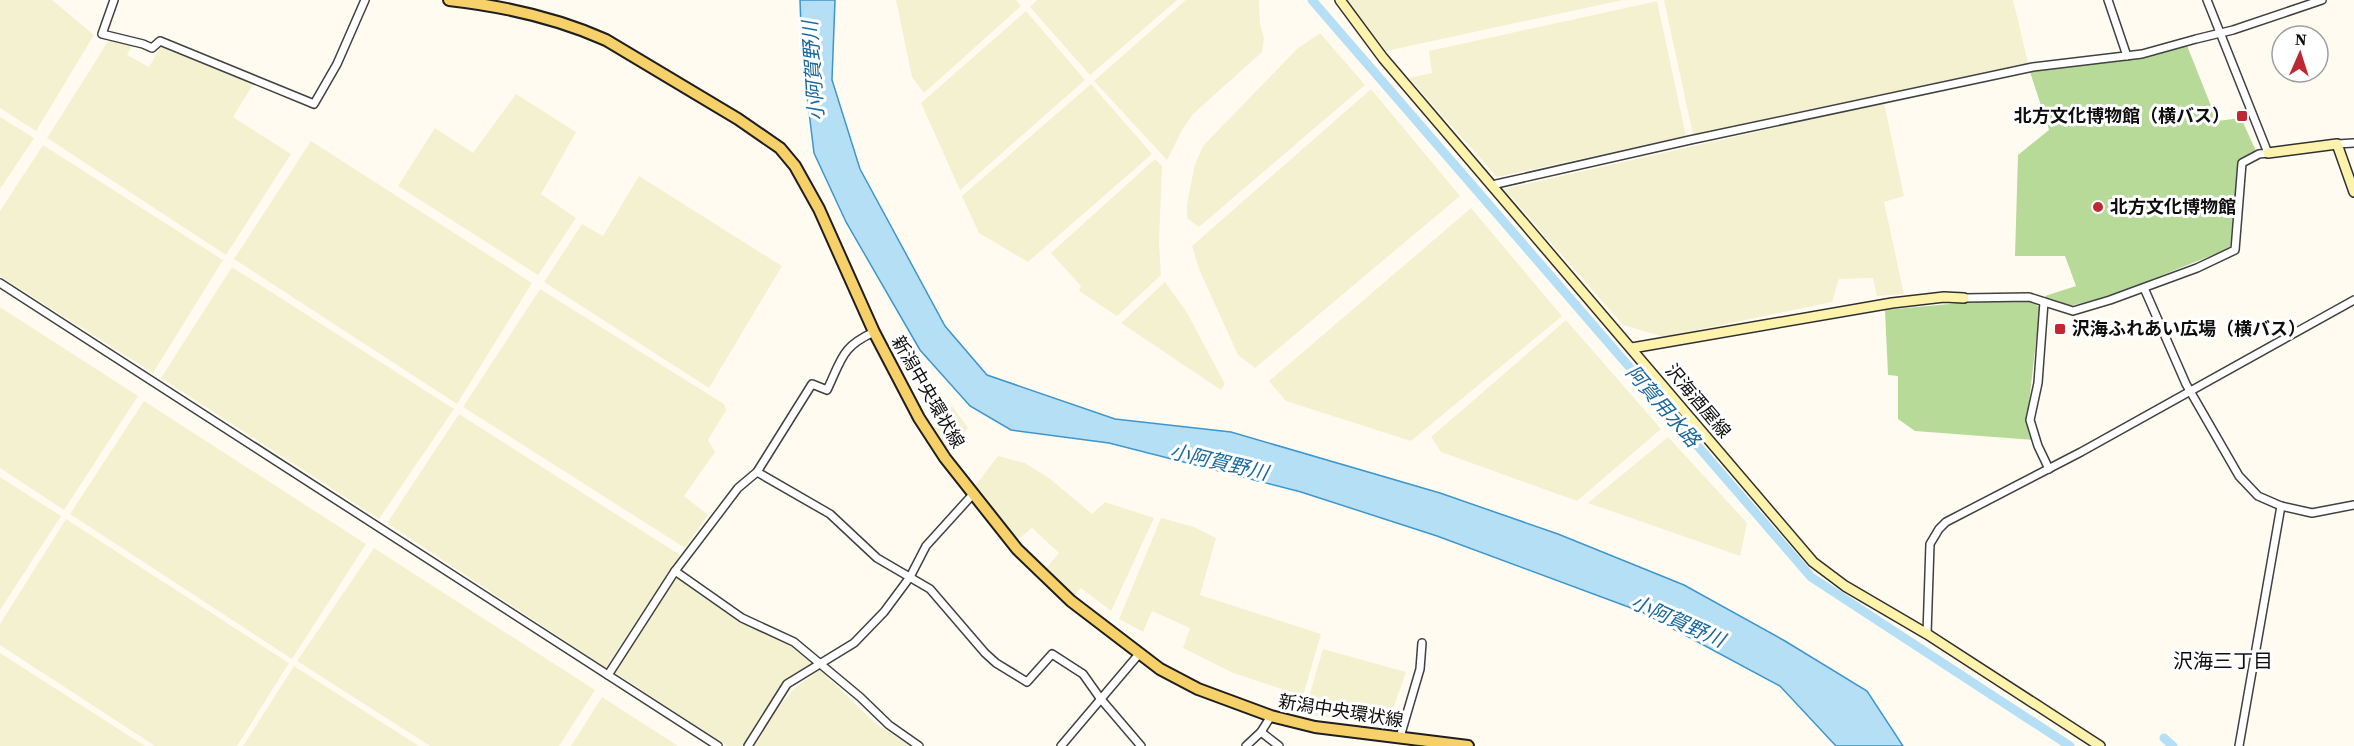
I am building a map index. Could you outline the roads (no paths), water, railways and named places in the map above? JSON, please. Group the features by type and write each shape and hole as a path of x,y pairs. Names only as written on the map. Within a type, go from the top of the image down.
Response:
{"main road":[{"name":"新潟中央環状線","path":"449,0 480,3 525,13 588,32 728,113 780,148 795,166 819,209 874,332 919,418 945,458 1017,549 1071,601 1139,654 1160,669 1198,689 1271,716 1316,727 1400,737 1435,744 1468,746"},
{"name":"沢海酒屋線","path":"1341,0 1383,58 1813,562 1845,586 1928,634 2100,746"},
{"path":"2268,153 2337,144 2354,192"},
{"path":"1632,348 1892,303 1944,297 1964,298"}],"street":[{"path":"111,1 102,34 152,48 160,41 314,104 337,64 365,0"},
{"path":"2108,0 2127,56"},
{"path":"1964,298 2029,297 2073,310 2110,300 2198,268 2235,250 2242,163 2259,154 2268,153 2207,0"},
{"path":"1492,185 2033,67 2142,54 2220,34 2322,0"},
{"path":"2337,144 2354,142"},
{"path":"0,283 718,746"},
{"path":"2144,288 2191,392 2239,476 2258,496 2281,506 2312,513 2354,505"},
{"path":"1928,634 1930,544 1946,522 2191,392 2354,300"},
{"path":"2044,302 2038,383 2030,420 2038,446 2049,469"},
{"path":"608,675 675,571 738,488 757,472 812,384 827,390 846,350 854,341 874,332"},
{"path":"757,472 830,514 877,558 930,589 996,663 1027,682 1052,654 1083,674 1100,698 1141,746"},
{"path":"748,746 787,684 854,643 884,612 910,576 927,546 974,493"},
{"path":"2239,746 2281,506"},
{"path":"675,571 742,618 794,642 889,724 919,746"},
{"path":"1400,737 1420,669 1422,643"},
{"path":"1061,746 1139,654"},
{"path":"1246,746 1261,732 1271,716"},
{"path":"1261,732 1279,746"}],"water":[{"name":"小阿賀野川","path":"800,0 835,0 832,80 860,169 945,326 987,375 1115,419 1231,432 1440,493 1558,534 1684,585 1785,641 1867,691 1903,746 1836,746 1780,686 1642,612 1437,536 1301,492 1109,443 1011,430 970,406 920,350 846,222 814,153 802,55"}],"waterway":[{"name":"阿賀用水路","path":"1312,0 1811,577 2070,746"},
{"name":"阿賀用水路","path":"2164,738 2173,746"}],"place":[{"name":"北方文化博物館（横バス）","path":"2242,116"},
{"name":"北方文化博物館","path":"2098,207"},
{"name":"沢海ふれあい広場（横バス）","path":"2060,329"}],"district":[{"name":"沢海三丁目","path":"2223,661"}]}
